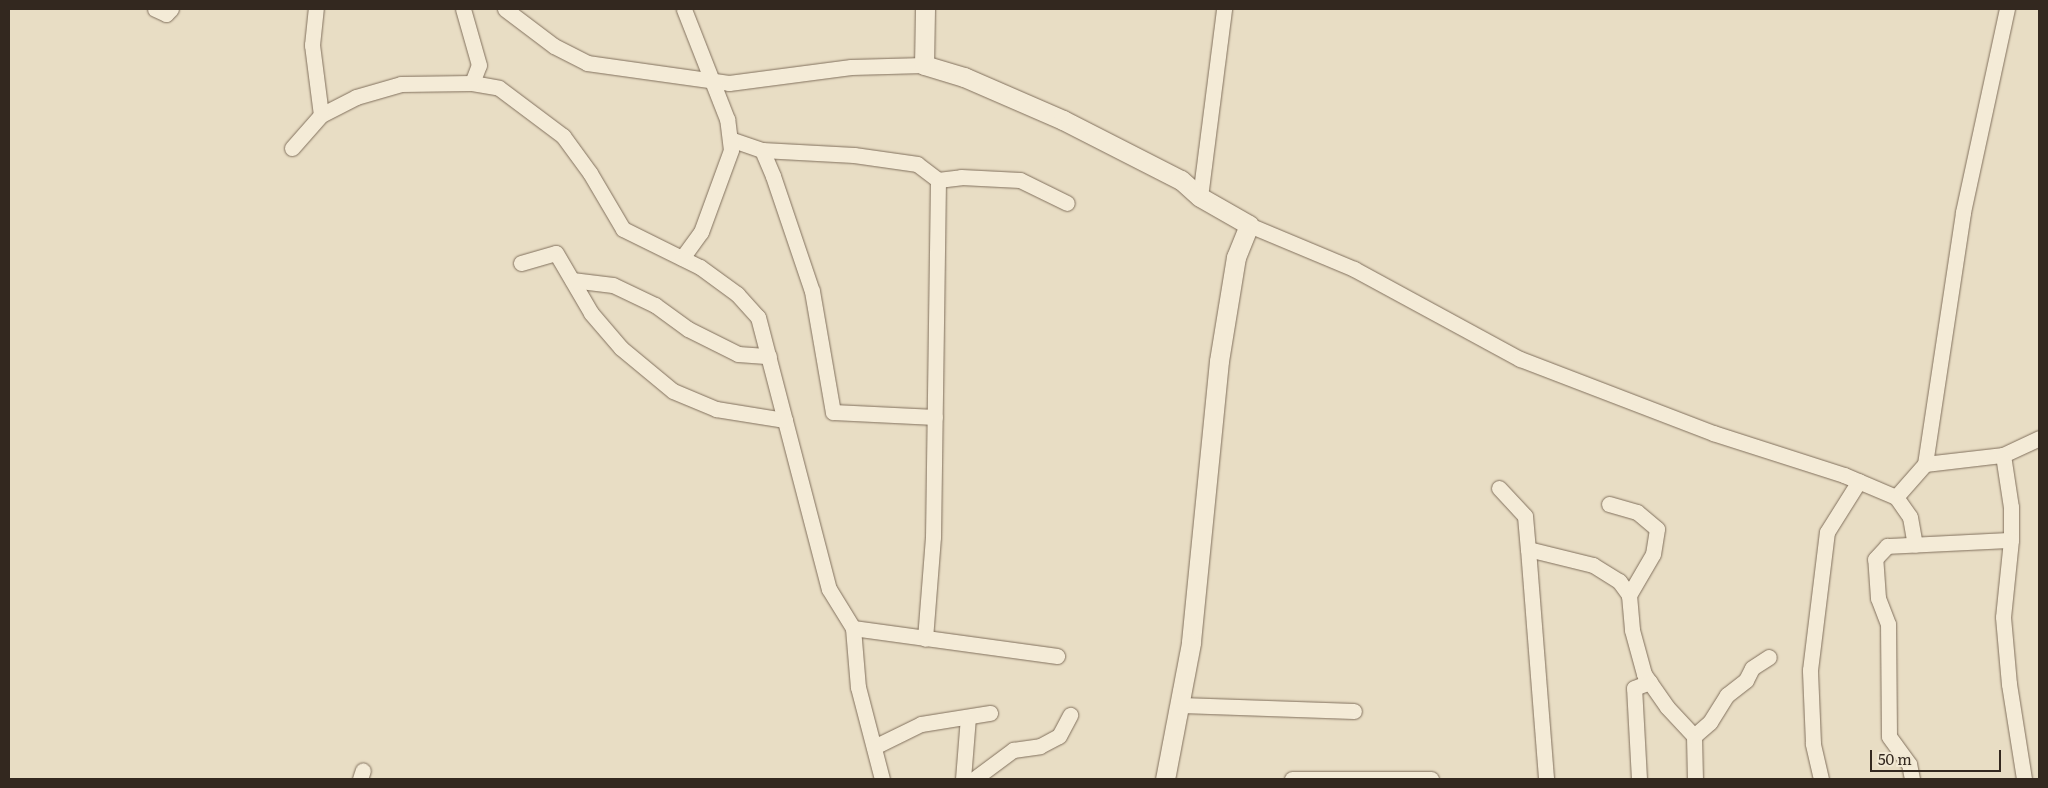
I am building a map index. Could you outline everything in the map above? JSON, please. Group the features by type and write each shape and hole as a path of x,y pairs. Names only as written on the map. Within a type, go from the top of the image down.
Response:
{"street":[{"path":"155,9 166,14 171,9"},
{"path":"316,9 312,45 321,115"},
{"path":"462,9 480,65 472,83"},
{"path":"505,9 554,46 587,63 728,83 851,67 924,65 964,77 1063,120 1181,180 1200,197 1249,225 1354,269 1520,359 1713,433 1859,481 1896,496 1910,517 1915,545"},
{"path":"682,258 701,232 731,150 727,119 684,9"},
{"path":"924,9 924,65"},
{"path":"1200,197 1224,9"},
{"path":"1896,496 1925,464 1963,212 2007,9"},
{"path":"292,148 321,115 356,97 401,84 472,83 499,88 563,136 590,173 623,230 682,258 737,294 758,318 829,589 853,628 858,686 882,779"},
{"path":"730,139 762,150 854,155 917,164 938,180 962,177 1020,180 1067,203"},
{"path":"762,150 812,290 833,412 935,417"},
{"path":"925,639 933,537 938,180"},
{"path":"1164,779 1181,705 1207,510 1219,361 1236,257 1249,225"},
{"path":"521,262 556,253 591,313 621,348 673,391 716,409 785,420"},
{"path":"572,280 613,286 655,305 688,329 738,354 768,356"},
{"path":"1925,464 2003,455 2039,438"},
{"path":"2003,455 2011,507 2011,540 2003,617 2009,684 2024,779"},
{"path":"1821,779 1813,743 1810,670 1827,532 1859,481"},
{"path":"1499,488 1525,516 1546,779"},
{"path":"1609,504 1637,512 1657,530 1653,554 1629,596"},
{"path":"1912,779 1908,764 1888,736 1888,624 1878,598 1874,559 1887,546 2011,540"},
{"path":"1528,549 1593,565 1619,582 1629,596 1632,630 1644,674 1694,736 1695,779"},
{"path":"853,628 1057,656"},
{"path":"1694,736 1710,722 1727,695 1746,680 1752,668 1769,658"},
{"path":"1639,779 1634,688 1650,682"},
{"path":"1181,705 1354,712"},
{"path":"874,747 921,724 990,713"},
{"path":"974,779 1013,750 1040,746 1059,736 1070,715"},
{"path":"963,779 968,717"},
{"path":"1292,779 1431,779"}]}
